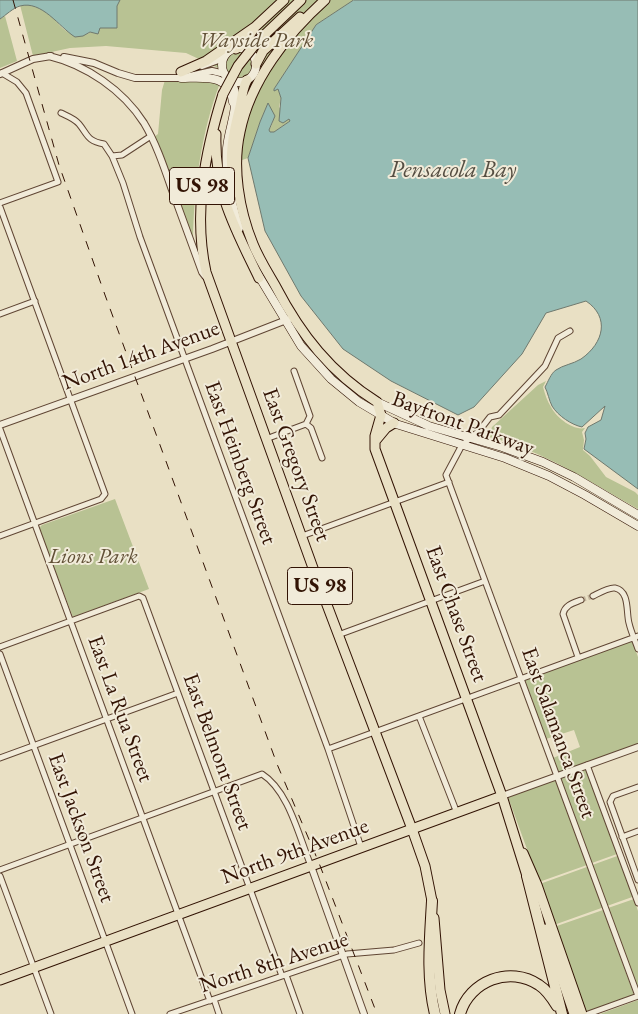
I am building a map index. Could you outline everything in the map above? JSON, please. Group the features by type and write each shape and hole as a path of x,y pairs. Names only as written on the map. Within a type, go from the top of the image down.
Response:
{"highway":[{"path":"527,876 561,1012"},
{"path":"432,900 430,975 436,1014"},
{"path":"460,1014 466,1000 480,985 494,978 510,976 524,978 539,985 549,994 561,1012"}],"main road":[{"path":"181,75 206,61 255,27 284,0"},
{"name":"US 98","path":"208,280 201,226 203,173 223,94 238,66 257,42 301,0"},
{"path":"246,223 237,202 231,158 234,128 243,90 247,80 255,73 256,64 263,51 318,0"},
{"name":"US 98","path":"246,223 240,198 237,156 242,122 257,84 281,48 298,26 325,0"},
{"path":"247,80 231,81 222,67 224,58 229,52 245,42 255,27"},
{"path":"236,49 245,49 250,52 256,64"},
{"path":"181,75 218,80 225,84 233,100 230,125"},
{"name":"Bayfront Parkway","path":"231,81 237,94 230,125 227,162 231,197 239,226 259,278 289,319 320,354 355,387 377,402 421,423 528,456 581,481 638,515"},
{"path":"217,114 216,163 222,193 234,226 259,278"},
{"name":"Bayfront Parkway","path":"246,223 253,244 301,346 331,379 359,402 394,423 529,467 576,490 638,526"},
{"name":"East Gregory Street","path":"208,280 427,874 432,900 440,990 445,1014"},
{"path":"374,442 380,416 377,402"},
{"path":"374,442 386,428 394,423"},
{"name":"East Chase Street","path":"374,442 502,796 574,1014"},
{"name":"North 9th Avenue","path":"0,980 502,796"},
{"name":"East Chase Street","path":"516,838 537,885 582,1014"}],"street":[{"path":"1,73 28,61 49,56 86,60 136,78 162,78 181,75 224,58"},
{"name":"East Gregory Street","path":"49,56 76,65 112,88 134,110 151,136 202,272 208,280"},
{"path":"181,75 193,76 209,71 225,74"},
{"path":"0,203 58,182 26,93 17,82 1,73"},
{"name":"East Heinberg Street","path":"61,113 78,123 88,138 104,144 112,156 184,359 328,749 361,847"},
{"path":"112,156 122,155 151,136"},
{"path":"0,207 104,492 104,497 0,536"},
{"path":"0,314 35,301"},
{"name":"North 14th Avenue","path":"0,425 289,319"},
{"path":"302,536 449,482 447,472 462,445 479,431 490,417 499,415 545,366 558,338 570,331"},
{"path":"266,439 306,424 310,416 294,371"},
{"path":"306,424 311,428 322,458"},
{"name":"East La Rua Street","path":"0,429 178,915 219,1014"},
{"path":"576,490 581,481"},
{"name":"East Salamanca Street","path":"449,482 638,996"},
{"path":"338,636 485,580"},
{"path":"593,596 611,589 619,590 622,593 627,602 628,617 636,636 638,649"},
{"name":"East Belmont Street","path":"70,621 142,596 250,889 300,1014"},
{"path":"578,658 563,614 565,608 581,600"},
{"path":"0,647 70,621"},
{"path":"328,749 636,636"},
{"name":"East Jackson Street","path":"0,654 132,1014"},
{"path":"0,758 178,694"},
{"path":"419,716 457,813"},
{"name":"North 9th Avenue","path":"502,796 638,747"},
{"path":"587,765 638,903"},
{"path":"0,870 262,774 276,785 284,798 311,866 364,1014"},
{"path":"638,787 613,796 610,799 638,880"},
{"path":"622,837 638,831"},
{"path":"0,876 50,1014"},
{"name":"North 8th Avenue","path":"170,1014 343,955 394,950 419,943"},
{"path":"588,1014 638,996"}],"green space":[{"name":"Wayside Park","path":"120,0 354,0 316,25 274,89 278,88 281,98 279,107 290,121 274,132 270,132 273,117 268,104 248,158 236,162 245,86 227,72 186,53 106,46 70,48 33,56 20,5 30,5 44,10 62,28 76,36 92,32 99,27 112,13"},
{"path":"5,16 17,61 0,68 0,19"},
{"path":"165,80 208,80 220,83 203,141 197,180 193,240 154,137 158,134 162,90"},
{"path":"546,381 543,387 553,411 570,425 585,428 582,432 584,440 583,450 606,477 638,495 638,509 546,458 508,442 489,437 492,427 538,385"},
{"name":"Lions Park","path":"115,499 149,589 73,617 39,528 42,525"},
{"path":"632,640 638,657 638,744 559,773 553,758 580,747 574,730 546,739 525,680"},
{"path":"585,768 617,854 592,863 560,777"},
{"path":"555,779 587,865 539,882 508,797"},
{"path":"620,855 635,896 551,926 537,885"},
{"path":"634,899 638,911 638,989 608,908"},
{"path":"603,910 634,995 585,1013 554,927"},
{"path":"638,1000 638,1014 600,1014"}],"water":[{"path":"0,0 120,0 117,6 117,28 100,28 98,34 90,32 83,36 75,37 43,11 28,5 12,10 0,19"},
{"name":"Pensacola Bay","path":"354,0 638,0 638,489 584,449 585,433 588,427 601,420 605,406 582,427 578,426 566,420 555,410 545,387 554,371 581,359 589,353 599,338 601,322 599,315 594,307 586,301 546,313 522,354 474,407 458,415 391,381 343,349 301,296 265,231 248,158 268,103 275,116 269,130 270,132 274,132 290,121 289,119 283,123 279,121 281,98 278,89 274,91 274,89 316,25"}],"tunnel":[{"path":"581,600 593,596"}],"railway":[{"path":"13,0 59,165 105,295 277,764 319,863 377,1014"}]}
